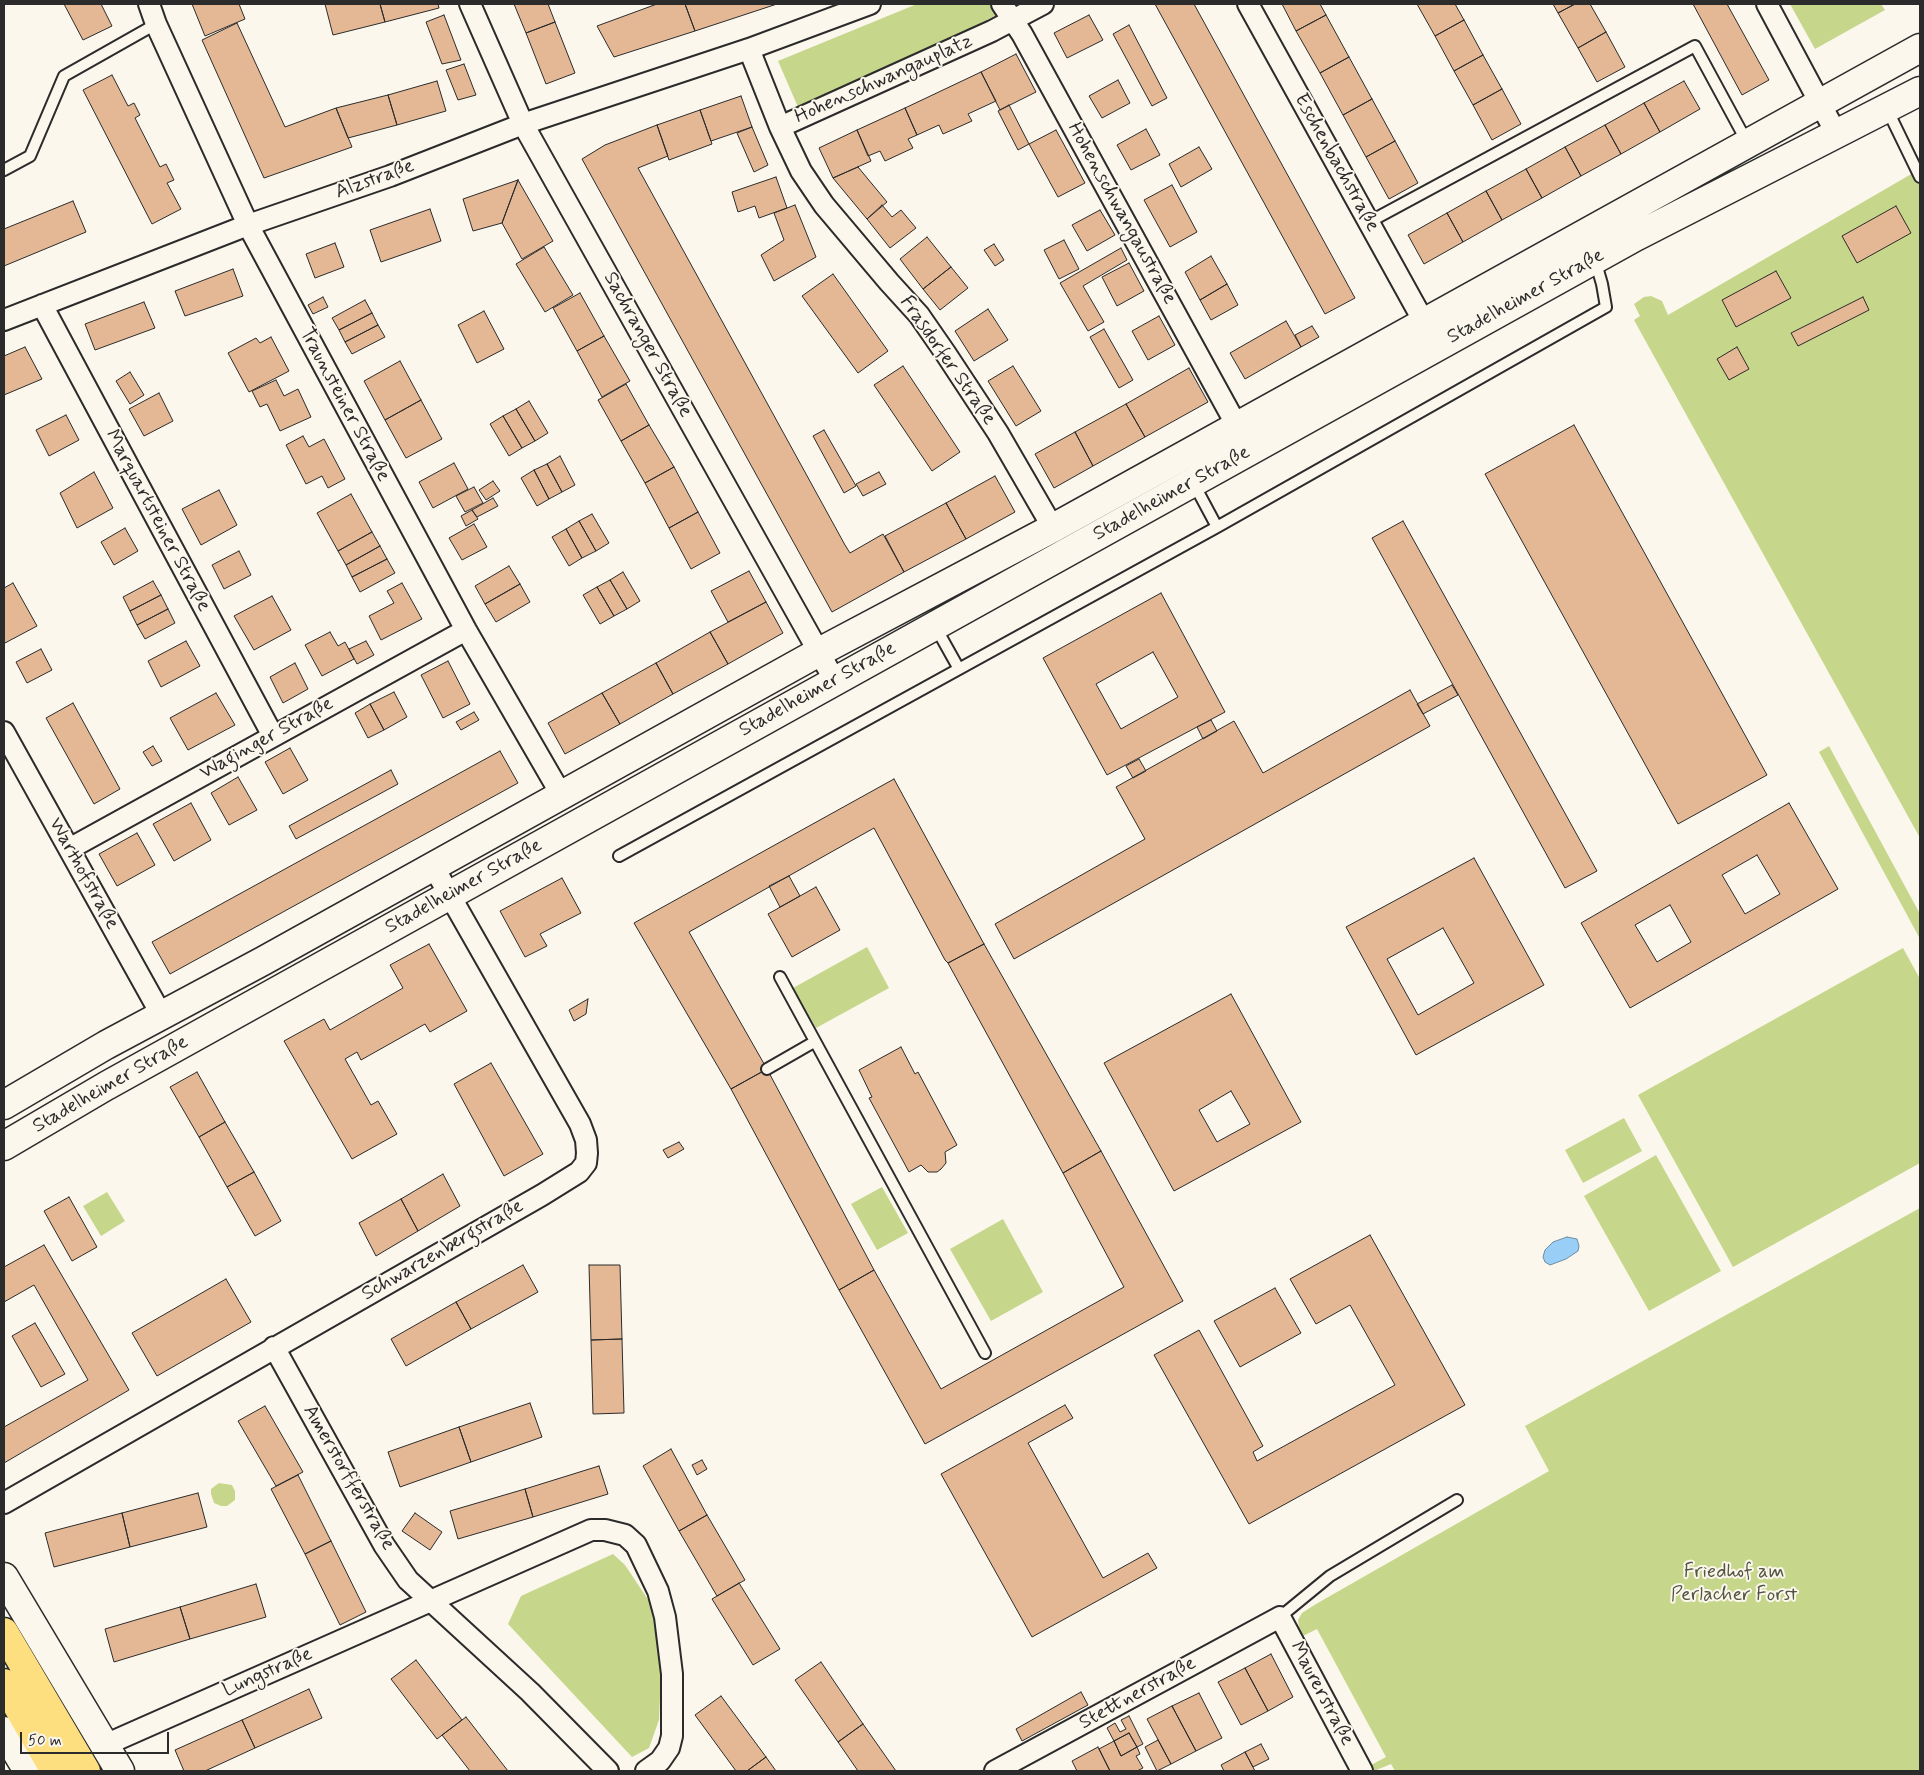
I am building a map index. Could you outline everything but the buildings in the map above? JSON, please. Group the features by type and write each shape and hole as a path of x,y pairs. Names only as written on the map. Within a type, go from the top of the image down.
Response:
{"highway":[{"path":"4,1632 86,1771"},
{"path":"4,1683 55,1771"}],"main road":[{"name":"Stadelheimer Straße","path":"4,1105 106,1046 264,961 819,652 1053,528 1920,48"},
{"name":"Stadelheimer Straße","path":"4,1146 106,1086 1634,237 1920,92"},
{"path":"1620,214 1634,237"},
{"path":"4,1577 120,1771"},
{"path":"4,1731 28,1771"}],"street":[{"name":"Traunsteiner Straße","path":"149,4 156,24 248,225 466,630 562,796"},
{"name":"Sachranger Straße","path":"470,4 523,124 834,681"},
{"path":"749,50 870,4"},
{"name":"Hohenschwangaustraße","path":"1002,4 1237,426"},
{"name":"Hohenschwangauplatz","path":"749,50 780,127 1013,21 1043,4"},
{"name":"Eschenbachstraße","path":"1248,4 1424,322"},
{"path":"1767,4 1836,133"},
{"name":"Alzstraße","path":"4,320 248,225 390,176 523,124 749,50"},
{"name":"Frasdorfer Straße","path":"780,127 801,171 824,204 919,315 946,354 998,433 1053,528"},
{"name":"Marquartsteiner Straße","path":"42,305 272,736"},
{"name":"Waginger Straße","path":"69,849 466,630"},
{"name":"Warthofstraße","path":"4,732 162,1016"},
{"name":"Schwarzenbergstraße","path":"4,1503 542,1195 579,1172 586,1163 586,1140 580,1124 433,866"},
{"name":"Amerstorfferstraße","path":"274,1347 384,1545 408,1580 530,1692 608,1771"},
{"path":"430,1601 591,1530 605,1530 625,1535 636,1545 658,1591 665,1617 670,1654 673,1723 669,1748 660,1761 646,1771"},
{"name":"Lungstraße","path":"105,1745 430,1601"},
{"name":"Stettnerstraße","path":"996,1771 1280,1617"},
{"name":"Maurerstraße","path":"1280,1617 1362,1771"}],"lane":[{"path":"4,170 30,156 64,76 156,24"},
{"path":"1369,222 1694,46 1747,143"},
{"path":"1887,108 1920,177"},
{"path":"619,856 1217,527 1606,307 1595,259"},
{"path":"1193,482 1217,527"},
{"path":"935,625 959,669"},
{"path":"780,978 985,1353"},
{"path":"766,1070 814,1042"},
{"path":"1280,1617 1330,1576 1457,1500"}],"green space":[{"path":"917,4 1018,4 944,42 798,107 778,61"},
{"path":"1790,4 1881,4 1885,10 1815,49"},
{"path":"1920,169 1920,838 1634,320 1640,316 1634,304 1644,297 1651,296 1662,301 1668,315"},
{"path":"1829,746 1920,914 1920,939 1819,752"},
{"path":"867,947 889,988 816,1028 793,988"},
{"path":"1903,948 1920,979 1920,1163 1733,1267 1638,1095"},
{"path":"1624,1118 1642,1151 1583,1183 1565,1150"},
{"path":"1656,1155 1721,1271 1649,1311 1584,1196"},
{"path":"882,1187 908,1233 877,1250 851,1204"},
{"path":"107,1192 125,1221 101,1236 83,1206"},
{"name":"Friedhof am Perlacher Forst","path":"1920,1208 1920,1771 1395,1771 1391,1764 1374,1771 1371,1765 1386,1757 1317,1629 1301,1637 1298,1620 1302,1613 1549,1471 1525,1426"},
{"path":"1003,1219 1043,1292 991,1321 950,1249"},
{"path":"219,1483 232,1485 235,1491 235,1500 227,1506 214,1503 211,1489"},
{"path":"613,1554 625,1565 653,1607 661,1675 659,1720 649,1748 632,1757 508,1624 521,1596"}],"water":[{"path":"1567,1237 1577,1239 1578,1251 1566,1259 1550,1265 1545,1262 1543,1257 1545,1250 1553,1242"}]}
